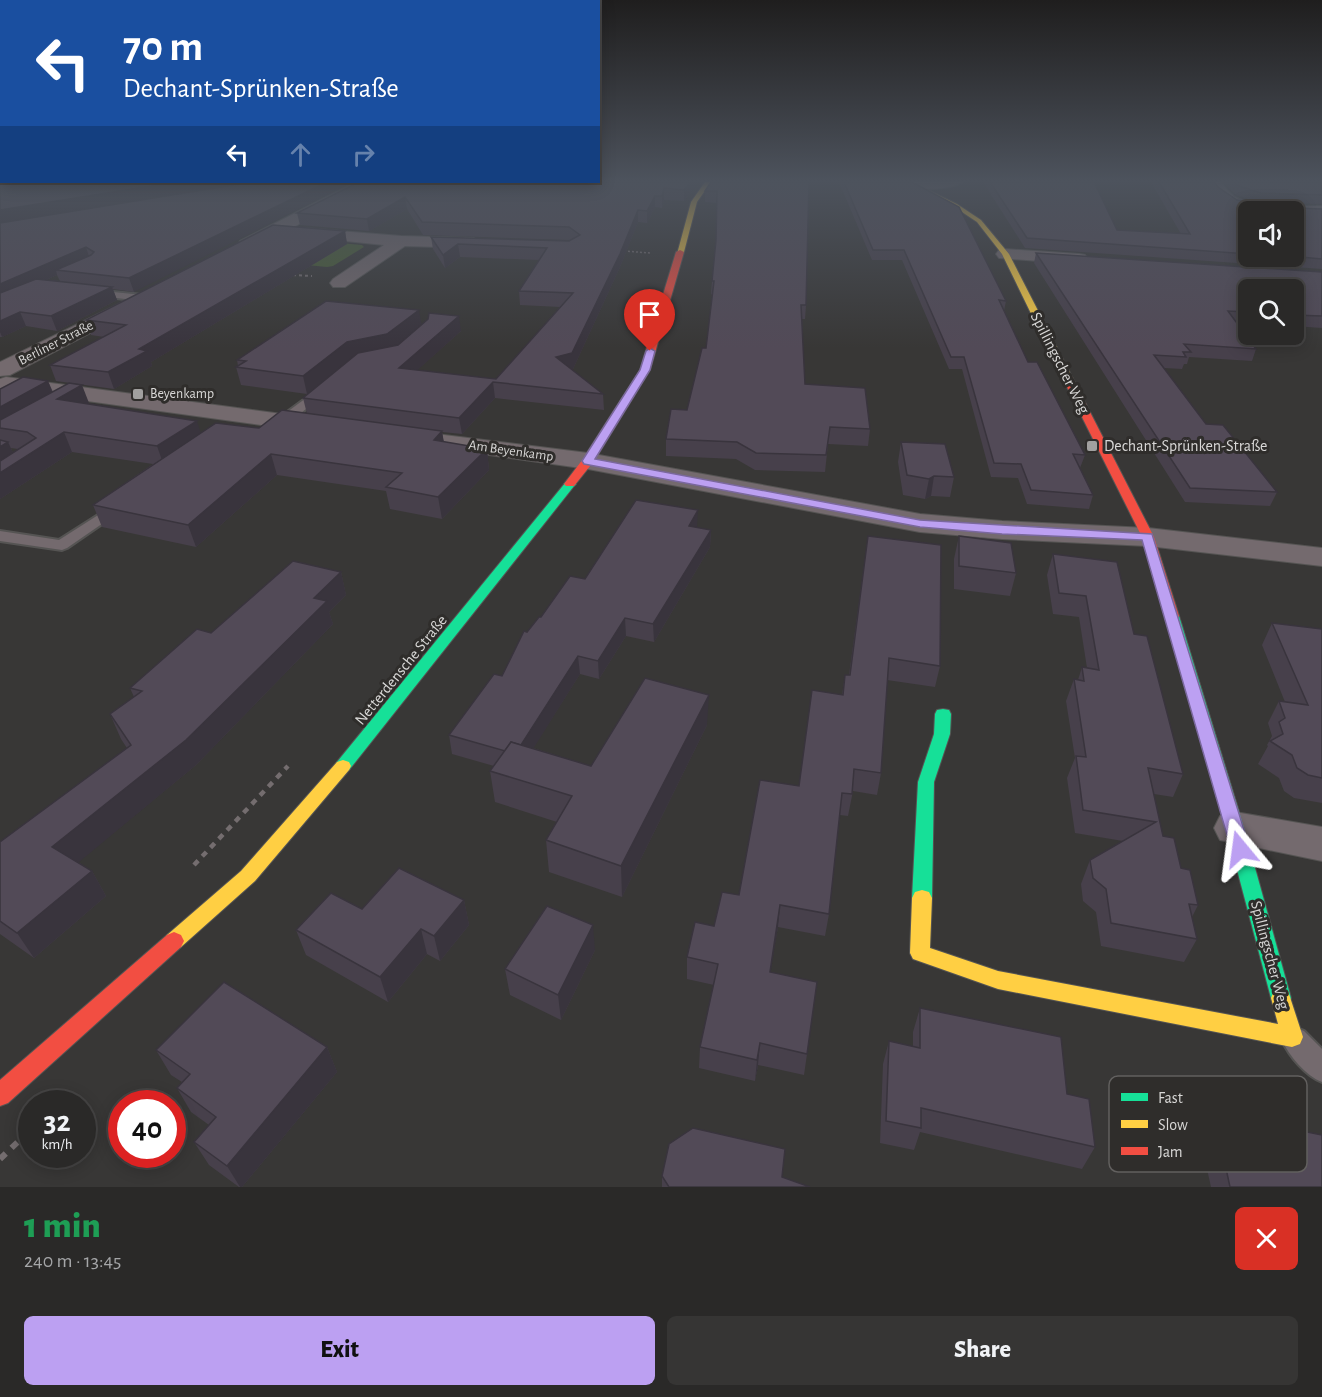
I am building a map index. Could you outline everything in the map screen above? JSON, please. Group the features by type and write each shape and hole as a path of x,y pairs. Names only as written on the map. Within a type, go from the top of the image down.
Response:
{"street":[{"path":"234,251 262,237"},
{"path":"356,237 494,244"},
{"name":"Netterdensche Straße","path":"0,1095 248,876 311,805 437,652 588,461 645,370 682,237"},
{"name":"Spillingscher Weg","path":"943,714 942,734 926,782 920,952 998,980 1292,1037 1234,828 1148,537 1005,254 992,237"},
{"path":"343,280 401,241"},
{"path":"1005,254 1101,261"},
{"name":"Berliner Straße","path":"2,378 164,288"},
{"path":"2,378 67,399 239,423 283,421 330,427"},
{"name":"Am Beyenkamp","path":"401,437 588,461"},
{"path":"588,461 920,524 1148,537 1322,557"},
{"path":"1234,828 1322,844"}],"lane":[{"path":"86,292 143,298"},
{"path":"283,421 328,385"},
{"path":"0,536 62,545 129,499"},
{"name":"Spillingscher Weg","path":"1292,1037 1322,1069"}],"path":[{"path":"618,250 677,255"},
{"path":"285,274 343,280"},
{"path":"191,868 296,759"},
{"path":"0,1159 18,1143"}],"green space":[{"path":"285,238 364,247 333,266 327,267 245,259"}],"building":[{"path":"0,237 213,237 129,278 56,270 94,252 86,247 0,284"},
{"path":"249,237 334,237 139,349 147,351 108,372 50,365 126,325 86,320"},
{"path":"431,237 569,241 576,237 627,237 572,353 556,357 603,394 493,382 459,418 303,398 358,353 398,345 428,319 429,313 459,316 399,368 496,379 573,293 519,291 547,248 458,244 443,255"},
{"path":"716,237 808,237 806,305 801,305 805,384 865,388 870,429 830,427 826,455 756,453 737,442 666,439 671,409 687,410 702,348 706,348"},
{"path":"868,237 974,237 1006,301 999,300 1028,362 1037,362 1085,455 1073,454 1093,495 1031,490 1021,464 994,463 964,357 951,357 904,250 873,250"},
{"path":"1027,237 1238,237 1238,253 1027,238"},
{"path":"1304,237 1322,237 1322,259 1304,257"},
{"path":"1036,253 1322,272 1322,316 1304,315 1304,279 1238,279 1238,312 1228,311 1238,325 1238,345 1253,345 1256,349 1184,344 1191,352 1183,352 1186,357 1154,355 1206,424 1223,425 1277,492 1190,488"},
{"path":"36,279 112,287 51,316 20,312 0,321 0,293"},
{"path":"326,301 419,310 387,334 347,342 303,376 236,367 246,361 237,360"},
{"path":"23,377 48,381 0,407 0,389"},
{"path":"69,383 82,385 57,399 197,421 157,446 64,432 0,473 0,461 36,438 27,432 0,428 0,420"},
{"path":"282,410 442,431 434,440 487,449 438,497 386,487 402,473 271,454 188,525 93,505 216,423 259,428"},
{"path":"0,440 8,442 0,447"},
{"path":"901,442 945,444 954,477 934,476 929,479 907,475"},
{"path":"636,500 698,510 689,526 711,530 653,624 625,618 598,661 578,656 521,745 511,742 505,751 449,735 494,674 502,676 524,631 527,632 541,617 570,576 585,579"},
{"path":"868,536 941,545 940,666 889,658 881,773 854,769 852,794 842,793 829,914 780,905 770,972 817,982 807,1054 760,1043 757,1060 700,1047 718,964 687,957 695,922 714,926 722,892 739,895 760,780 799,786 812,690 843,695 845,675 850,675"},
{"path":"959,536 1011,543 1016,573 959,566"},
{"path":"1053,554 1117,562 1134,634 1147,636 1183,774 1148,768 1163,836 1174,838 1181,868 1190,870 1198,905 1189,904 1197,939 1111,923 1106,889 1093,878 1090,860 1156,822 1083,810 1076,756 1086,757 1074,679 1084,681 1082,667 1099,670 1086,596 1059,593"},
{"path":"293,561 341,572 314,598 327,601 186,740 52,847 92,871 17,933 0,921 0,842 131,745 110,714 142,691 130,688 197,629 211,633"},
{"path":"1272,623 1322,629 1322,778 1308,775 1297,768 1292,755 1270,741 1283,734 1279,722 1285,718 1279,701 1308,705"},
{"path":"645,678 709,695 621,866 546,840 572,796 490,771 511,742 591,766"},
{"path":"399,868 464,900 434,936 421,929 380,977 296,930 331,893 362,909"},
{"path":"547,906 593,925 558,995 505,969"},
{"path":"224,982 327,1047 227,1166 194,1142 216,1117 186,1095 186,1090 177,1088 190,1074 156,1050"},
{"path":"920,1008 1061,1037 1067,1094 1089,1099 1095,1147 921,1108 921,1128 886,1121 889,1041 920,1048"},
{"path":"693,1128 785,1149 782,1177 810,1187 669,1187 662,1176 669,1144"},
{"path":"1307,1132 1322,1135 1322,1187 1230,1187 1227,1172 1307,1172"}],"traffic: fast":[{"path":"343,766 570,484"},
{"path":"1172,616 1235,828 1281,998"},
{"path":"922,898 926,782 942,734 943,714"}],"traffic: slow":[{"path":"680,252 684,237"},
{"path":"992,237 1005,254 1067,377"},
{"path":"174,941 248,876 343,766"},
{"path":"922,898 920,953 998,980 1292,1037 1281,998"}],"traffic: jam":[{"path":"570,484 588,461 645,370 680,252"},
{"path":"1067,377 1148,537 1172,616"},
{"path":"0,1095 174,941"}],"place":[{"name":"Beyenkamp","path":"138,394"},
{"name":"Dechant-Sprünken-Straße","path":"1092,446"}],"route":[{"path":"650,351 645,370 588,461 920,524 1148,537 1240,849"}]}
